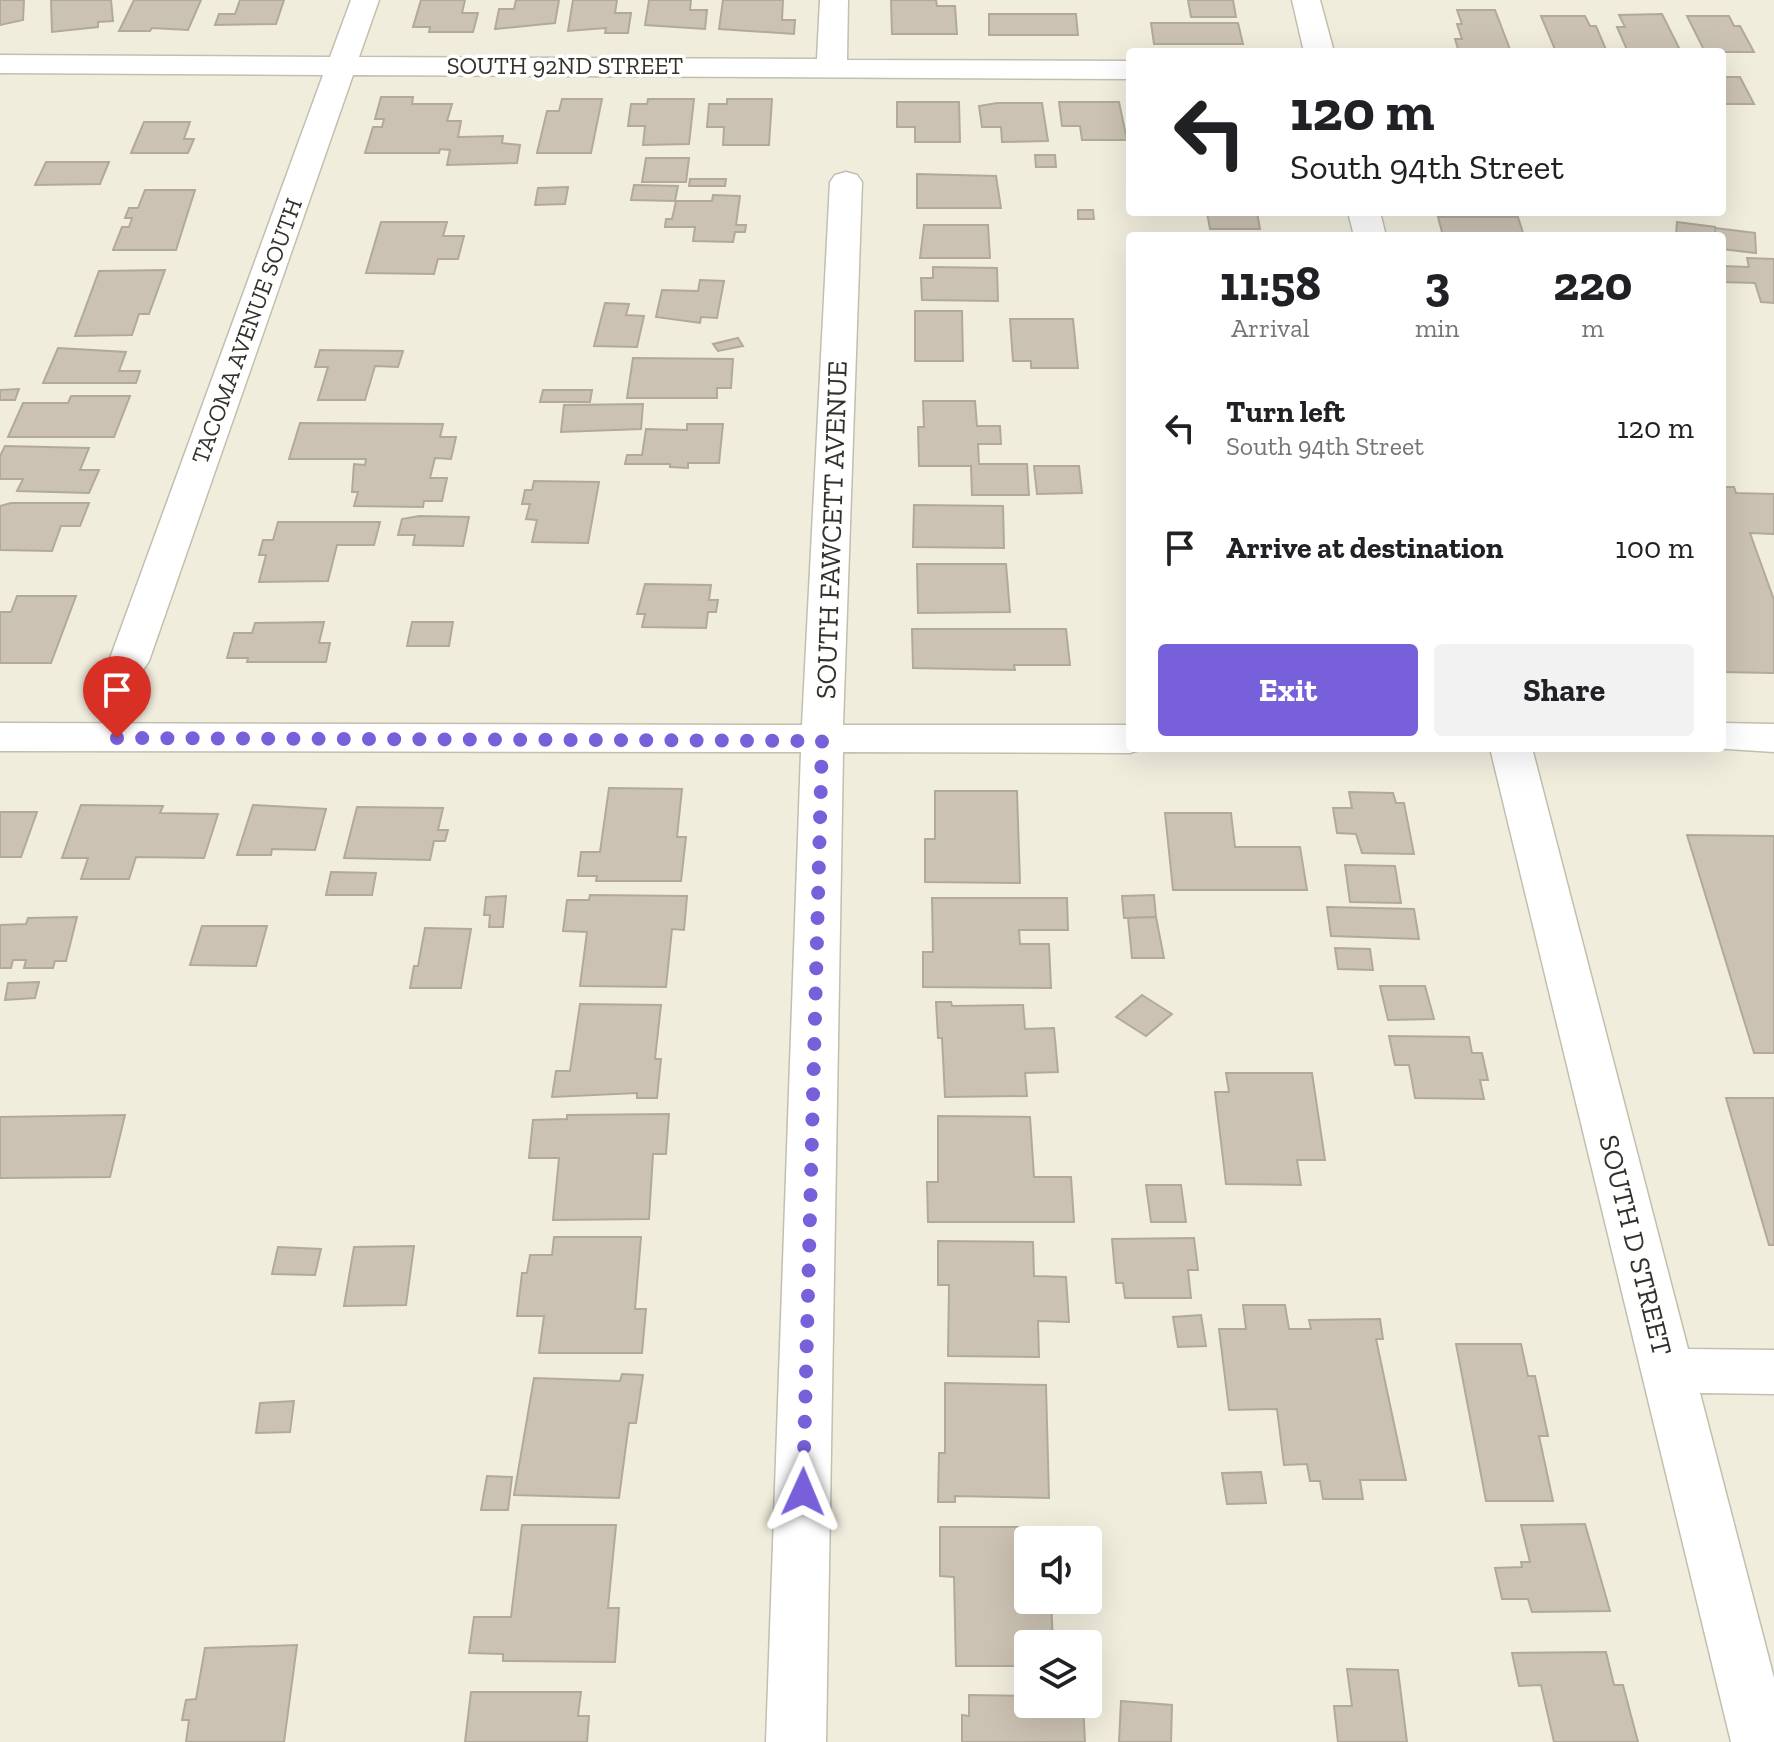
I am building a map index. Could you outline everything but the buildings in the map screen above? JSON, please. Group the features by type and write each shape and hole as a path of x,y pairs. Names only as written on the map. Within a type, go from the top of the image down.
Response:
{"street":[{"name":"TACOMA AVENUE SOUTH","path":"129,661 365,0"},
{"path":"832,67 834,0"},
{"path":"1306,0 1318,48"},
{"name":"SOUTH 92ND STREET","path":"0,64 1126,70"},
{"name":"SOUTH FAWCETT AVENUE","path":"796,1742 822,741 846,182"},
{"path":"0,737 822,741 1126,739"},
{"path":"1726,737 1774,738"},
{"name":"SOUTH D STREET","path":"1512,752 1761,1742"},
{"path":"1668,1371 1774,1372"}],"route":[{"path":"117,738 822,741 803,1492"}]}
